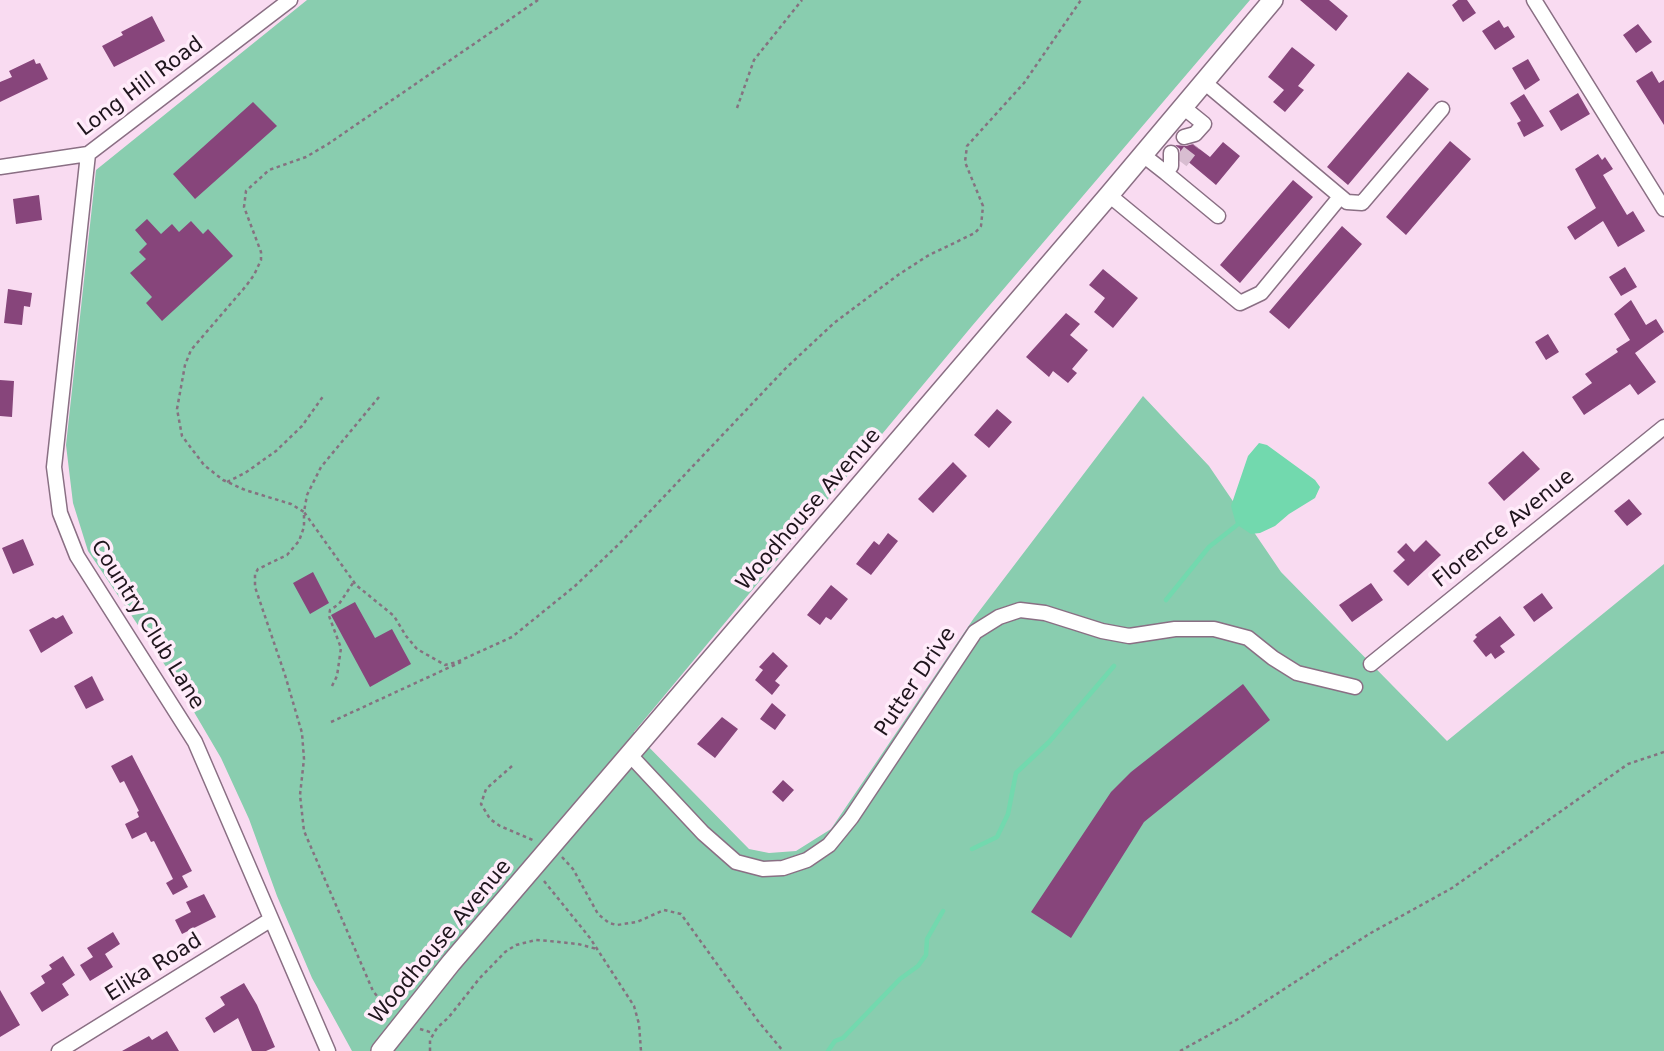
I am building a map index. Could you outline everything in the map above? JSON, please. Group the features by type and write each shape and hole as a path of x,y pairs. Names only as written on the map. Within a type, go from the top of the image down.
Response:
{"main road":[{"name":"Woodhouse Avenue","path":"381,1051 451,963 1273,0"}],"street":[{"name":"Long Hill Road","path":"0,167 88,154 290,0"},
{"path":"1534,0 1664,209"},
{"path":"1204,82 1347,202 1362,203 1442,109"},
{"path":"1183,107 1204,124 1191,139"},
{"name":"Country Club Lane","path":"88,154 53,477 60,513 78,556 195,742 328,1051"},
{"path":"1143,155 1172,164 1218,216"},
{"path":"1109,195 1240,303 1261,293 1340,197"},
{"name":"Florence Avenue","path":"1371,664 1664,427"},
{"name":"Putter Drive","path":"630,755 703,833 736,862 762,869 783,868 807,860 829,845 851,818 975,632 999,617 1020,610 1045,612 1102,631 1129,636 1175,629 1214,629 1248,638 1297,673 1356,687"},
{"name":"Elika Road","path":"59,1051 270,920"}],"path":[{"path":"471,657 445,665 417,649 394,616 354,582 304,512 291,504 227,482 204,465 186,444 178,425 177,409 185,365 191,350 254,275 261,260 261,252 244,207 246,191 269,170 306,157 328,144 538,0"},
{"path":"737,108 754,60 802,0"},
{"path":"331,722 512,637 575,586 619,544 786,368 834,323 929,255 975,233 981,226 983,206 965,162 967,146 1024,83 1081,0"},
{"path":"227,482 276,451 302,426 324,395"},
{"path":"379,397 321,467 307,495 304,527 299,541 287,555 258,569 255,574 255,587 285,675 304,746 300,795 304,831 373,991 385,1008 404,1022 433,1033"},
{"path":"332,686 337,676 341,648 329,616 330,610 339,604 354,582"},
{"path":"1180,1051 1238,1018 1369,934 1452,888 1628,764 1664,752"},
{"path":"512,766 486,789 481,804 484,811 500,826 549,848 573,869 598,914 609,923 617,925 637,922 664,910 681,914 758,1021 783,1051"},
{"path":"532,868 597,949 634,1006 639,1024 641,1051"},
{"path":"430,1051 433,1033 496,961 516,945 536,940 578,944 597,949"}],"shaded area":[{"path":"307,0 1250,0 972,326 634,732 749,849 769,853 796,851 831,829 974,618 1143,396 1209,466 1281,572 1447,741 1664,564 1664,1051 352,1051 312,978 277,896 249,819 221,758 177,683 88,551 73,503 66,445 96,170"},
{"path":"1259,443 1267,445 1315,480 1320,487 1315,498 1275,526 1251,534 1236,524 1231,506 1248,456"}],"building":[{"path":"1300,0 1329,0 1348,16 1336,31"},
{"path":"1458,0 1467,0 1476,13 1463,22 1452,5"},
{"path":"152,16 165,41 114,67 102,46 123,35 121,32"},
{"path":"1499,20 1504,28 1508,26 1515,37 1495,50 1482,31"},
{"path":"1638,24 1652,42 1636,53 1623,35"},
{"path":"1292,47 1315,65 1298,86 1304,90 1285,112 1273,102 1284,90 1268,77"},
{"path":"34,59 36,64 40,63 48,79 0,102 0,82 12,77 9,71"},
{"path":"1528,59 1540,80 1525,90 1512,68"},
{"path":"1652,71 1659,83 1664,80 1664,125 1636,81"},
{"path":"1408,72 1429,89 1348,185 1327,167"},
{"path":"1578,93 1590,114 1561,131 1549,111"},
{"path":"1524,94 1544,126 1524,137 1517,123 1521,121 1510,103"},
{"path":"253,102 277,126 195,199 173,174"},
{"path":"1450,141 1471,159 1406,235 1386,217"},
{"path":"1223,142 1240,156 1216,185 1185,159 1181,162 1180,149 1175,145 1193,144 1210,157"},
{"path":"1598,154 1602,160 1605,157 1613,169 1603,175 1627,215 1633,211 1645,231 1618,247 1603,221 1575,240 1567,227 1596,208 1575,169"},
{"path":"1293,180 1313,197 1240,283 1220,265"},
{"path":"39,195 42,220 16,224 13,199"},
{"path":"147,219 161,234 172,224 179,232 191,221 203,234 208,229 233,256 162,321 146,303 152,297 130,273 146,259 139,252 147,244 135,230"},
{"path":"1342,226 1362,244 1289,329 1269,312"},
{"path":"1625,267 1637,287 1621,296 1609,277"},
{"path":"1103,269 1138,298 1113,328 1094,312 1105,298 1089,285"},
{"path":"8,289 32,293 30,307 24,306 22,325 4,323"},
{"path":"1631,300 1646,325 1656,319 1664,332 1635,353 1656,382 1638,395 1630,384 1584,415 1572,397 1592,383 1585,374 1618,352 1616,349 1630,340 1614,314"},
{"path":"1066,313 1080,324 1070,335 1088,350 1072,369 1077,373 1068,383 1053,371 1049,377 1026,357"},
{"path":"1548,334 1559,352 1546,360 1535,342"},
{"path":"0,380 14,381 12,417 0,416"},
{"path":"997,409 1012,422 989,448 974,435"},
{"path":"1523,451 1540,469 1504,501 1488,483"},
{"path":"953,462 967,476 933,513 918,499"},
{"path":"1629,499 1642,514 1627,526 1614,511"},
{"path":"888,533 898,541 871,575 856,564 874,541 879,545"},
{"path":"23,539 34,565 13,574 2,548"},
{"path":"1426,540 1441,555 1408,586 1393,571 1405,560 1397,552 1406,543 1414,552"},
{"path":"313,572 329,603 310,614 293,583"},
{"path":"1371,583 1383,600 1352,622 1339,605"},
{"path":"831,585 848,599 831,620 826,617 820,625 807,615"},
{"path":"1542,593 1553,608 1534,622 1523,607"},
{"path":"355,602 375,638 392,629 411,664 370,687 331,615"},
{"path":"63,615 73,633 41,653 29,630 53,617 56,619"},
{"path":"1500,616 1515,635 1500,646 1505,652 1495,659 1491,653 1486,657 1473,641 1477,637 1475,635"},
{"path":"773,652 788,666 775,681 780,685 772,695 755,680 763,670 759,667"},
{"path":"92,676 104,700 86,709 74,686"},
{"path":"1243,684 1270,720 1144,822 1071,938 1031,912 1111,792 1131,772"},
{"path":"772,703 786,715 775,730 760,719"},
{"path":"722,717 738,729 715,758 697,744"},
{"path":"132,755 192,871 182,876 188,887 173,895 166,883 173,879 154,841 151,842 146,832 132,839 125,824 139,817 139,811 124,781 120,783 111,766"},
{"path":"783,780 794,790 783,802 772,792"},
{"path":"204,894 216,917 182,934 175,920 191,912 186,902"},
{"path":"113,932 120,944 105,954 113,967 90,981 80,965 93,957 87,948"},
{"path":"63,956 75,975 62,984 69,995 42,1012 30,993 45,983 41,976 52,969 49,965"},
{"path":"244,983 257,1005 275,1047 266,1051 252,1051 238,1018 214,1033 205,1018 225,1005 220,997"},
{"path":"0,990 20,1025 0,1037"},
{"path":"167,1031 179,1051 122,1051 149,1036 152,1040"}],"waterway":[{"path":"1166,600 1209,547 1237,525"},
{"path":"972,849 997,837 1008,814 1016,773 1049,742 1114,666"},
{"path":"828,1051 835,1041 843,1038 900,979 918,966 926,955 927,939 943,911"}],"tunnel":[{"path":"1181,162 1194,145"}]}
